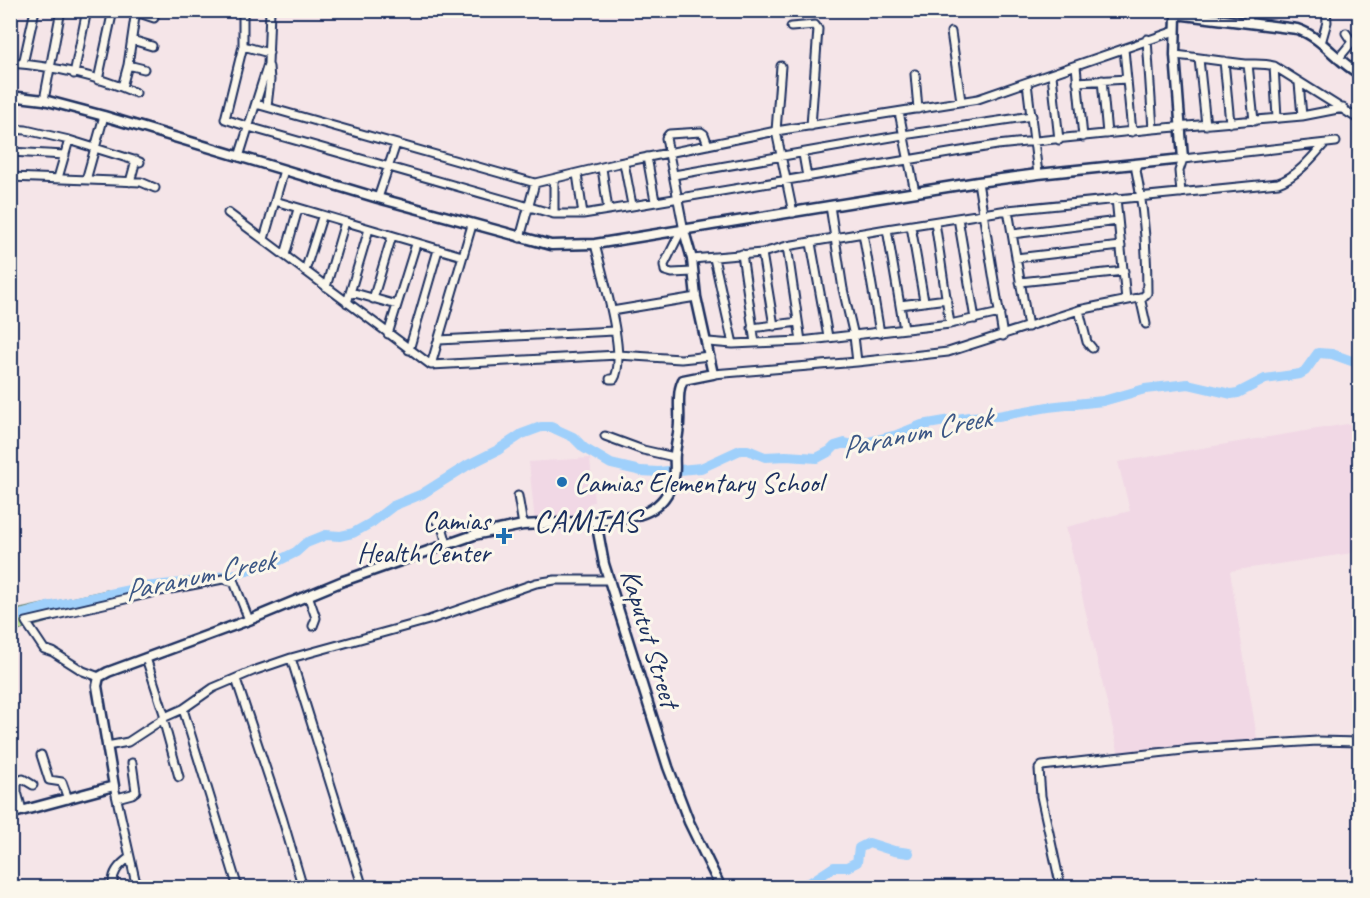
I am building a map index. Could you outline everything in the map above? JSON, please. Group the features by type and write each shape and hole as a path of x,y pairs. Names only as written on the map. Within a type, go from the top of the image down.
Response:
{"street":[{"path":"23,64 35,10"},
{"path":"44,100 62,10"},
{"path":"74,74 87,10"},
{"path":"98,80 113,10"},
{"path":"243,10 243,46 225,119 554,214 583,214 996,145 1302,116 1342,108"},
{"path":"239,157 268,63 270,10"},
{"path":"1247,10 1249,22"},
{"path":"1320,43 1327,22 1326,10"},
{"path":"122,87 128,65 136,11 154,18"},
{"path":"1181,193 1179,171 1183,159 1175,54 1176,12 1297,29 1320,43 1359,74"},
{"path":"790,27 815,25 818,29 812,126"},
{"path":"256,104 535,183 670,152 776,131 918,110 998,94 1147,39 1175,31"},
{"path":"951,32 961,101"},
{"path":"1338,59 1352,42 1346,33"},
{"path":"1147,39 1153,129"},
{"path":"132,40 152,46"},
{"path":"243,46 269,53"},
{"path":"1124,49 1132,132"},
{"path":"1175,54 1248,64 1266,63 1359,120"},
{"path":"1199,59 1206,125"},
{"path":"1224,61 1230,123"},
{"path":"10,63 50,67 136,93"},
{"path":"267,106 270,74 268,63"},
{"path":"1248,64 1254,121"},
{"path":"128,65 144,69"},
{"path":"781,66 776,131 793,213"},
{"path":"1076,66 1083,137"},
{"path":"1274,66 1277,118"},
{"path":"915,74 918,110"},
{"path":"1052,75 1059,140"},
{"path":"1077,82 1127,79"},
{"path":"1102,80 1107,134"},
{"path":"1027,83 1038,174"},
{"path":"1299,83 1302,116"},
{"path":"10,96 44,100 104,116 378,198 551,245 595,244 1038,174 1336,142"},
{"path":"899,112 915,192"},
{"path":"86,180 104,116"},
{"path":"674,175 903,135 1032,116"},
{"path":"10,129 26,130 69,140 138,161 130,182"},
{"path":"708,145 701,132 669,134 666,138 682,231 692,259 696,297 708,342 713,374"},
{"path":"58,178 69,140"},
{"path":"378,198 396,144"},
{"path":"692,259 762,253 787,246 1008,210 1284,181 1311,160 1324,144"},
{"path":"10,152 65,154"},
{"path":"803,154 807,177"},
{"path":"647,157 654,201"},
{"path":"624,163 632,205"},
{"path":"249,620 234,582 224,579 160,591 26,622 44,649 53,652 83,671 99,677 193,639 249,620 308,595 474,535 523,525 596,521 634,516 651,511 666,495 674,476 683,380 713,374 895,359 948,352 1079,310 1140,297 1147,293 1142,195 1135,165"},
{"path":"602,168 608,210"},
{"path":"264,239 284,170"},
{"path":"577,174 583,214"},
{"path":"10,177 144,182 155,188"},
{"path":"554,180 554,214"},
{"path":"978,182 1003,336"},
{"path":"520,238 535,183"},
{"path":"1116,198 1126,300"},
{"path":"275,201 322,217 462,256"},
{"path":"830,206 857,362"},
{"path":"285,255 298,209"},
{"path":"1008,210 1028,327"},
{"path":"228,213 431,365 618,355 681,359 710,356"},
{"path":"305,271 322,217"},
{"path":"958,218 975,319"},
{"path":"1012,234 1118,221"},
{"path":"326,287 345,222"},
{"path":"935,222 950,324"},
{"path":"431,365 472,225"},
{"path":"911,226 924,301"},
{"path":"347,303 369,229"},
{"path":"887,229 904,329"},
{"path":"682,231 664,265 665,271 693,272"},
{"path":"863,233 880,333"},
{"path":"373,299 392,236"},
{"path":"811,243 828,337"},
{"path":"388,334 416,244"},
{"path":"595,244 612,311 618,355 616,375 610,379"},
{"path":"787,246 801,341"},
{"path":"1016,258 1121,246"},
{"path":"409,350 438,250"},
{"path":"762,253 774,327"},
{"path":"742,254 755,343"},
{"path":"714,258 733,344"},
{"path":"1020,282 1124,271"},
{"path":"351,292 397,305"},
{"path":"612,311 696,297"},
{"path":"1140,297 1146,324"},
{"path":"900,305 947,299"},
{"path":"1079,310 1086,342 1092,348"},
{"path":"708,342 733,344 854,336 950,324 1000,313"},
{"path":"752,328 774,327 798,322"},
{"path":"439,340 614,331"},
{"path":"606,436 675,460"},
{"path":"518,496 523,525"},
{"path":"436,520 443,530 447,544"},
{"name":"Kaputut Street","path":"596,521 604,564 668,767 689,822 720,885"},
{"path":"107,746 128,742 213,688 291,658 429,620 536,583 555,580 610,580"},
{"path":"308,595 316,618 313,626"},
{"path":"146,658 179,777"},
{"path":"291,658 363,888"},
{"path":"99,677 97,686 114,786 137,888"},
{"path":"236,679 303,888"},
{"path":"183,709 238,888"},
{"path":"1061,888 1041,796 1039,769 1042,765 1192,749 1317,741 1359,742"},
{"path":"41,755 49,780 63,782 68,799"},
{"path":"117,798 136,791 132,763"},
{"path":"22,810 17,782 23,779 33,785"},
{"path":"10,814 114,786"},
{"path":"114,888 112,879 115,872 122,862 129,858"}],"shaded area":[{"path":"1359,422 1359,552 1230,571 1258,744 1119,755 1066,527 1130,511 1118,462"},
{"name":"Camias Elementary School","path":"590,458 594,502 589,503 591,518 535,523 529,462"}],"green space":[{"path":"107,590 117,601 11,633 11,611"}],"waterway":[{"name":"Paranum Creek","path":"213,578 237,574 280,560 296,552 306,543 326,535 340,536 353,533 393,506 422,494 522,434 541,427 551,427 573,437 584,448 611,464 641,471 658,472 701,468 740,450 748,450 765,457 817,458 835,446 868,442 897,435 922,425 1103,401 1145,389 1188,384 1231,394 1238,393 1265,379 1300,374 1305,371 1318,353 1332,354 1360,364"},
{"name":"Paranum Creek","path":"10,618 48,607 144,587 192,582"},
{"path":"791,888 811,882 834,867 847,867 857,862 859,848 869,843 909,853"}],"place":[{"name":"Camias Elementary School","path":"562,482"},
{"name":"Camias Health Center","path":"504,536"}],"district":[{"name":"CAMIAS","path":"587,520"}]}
